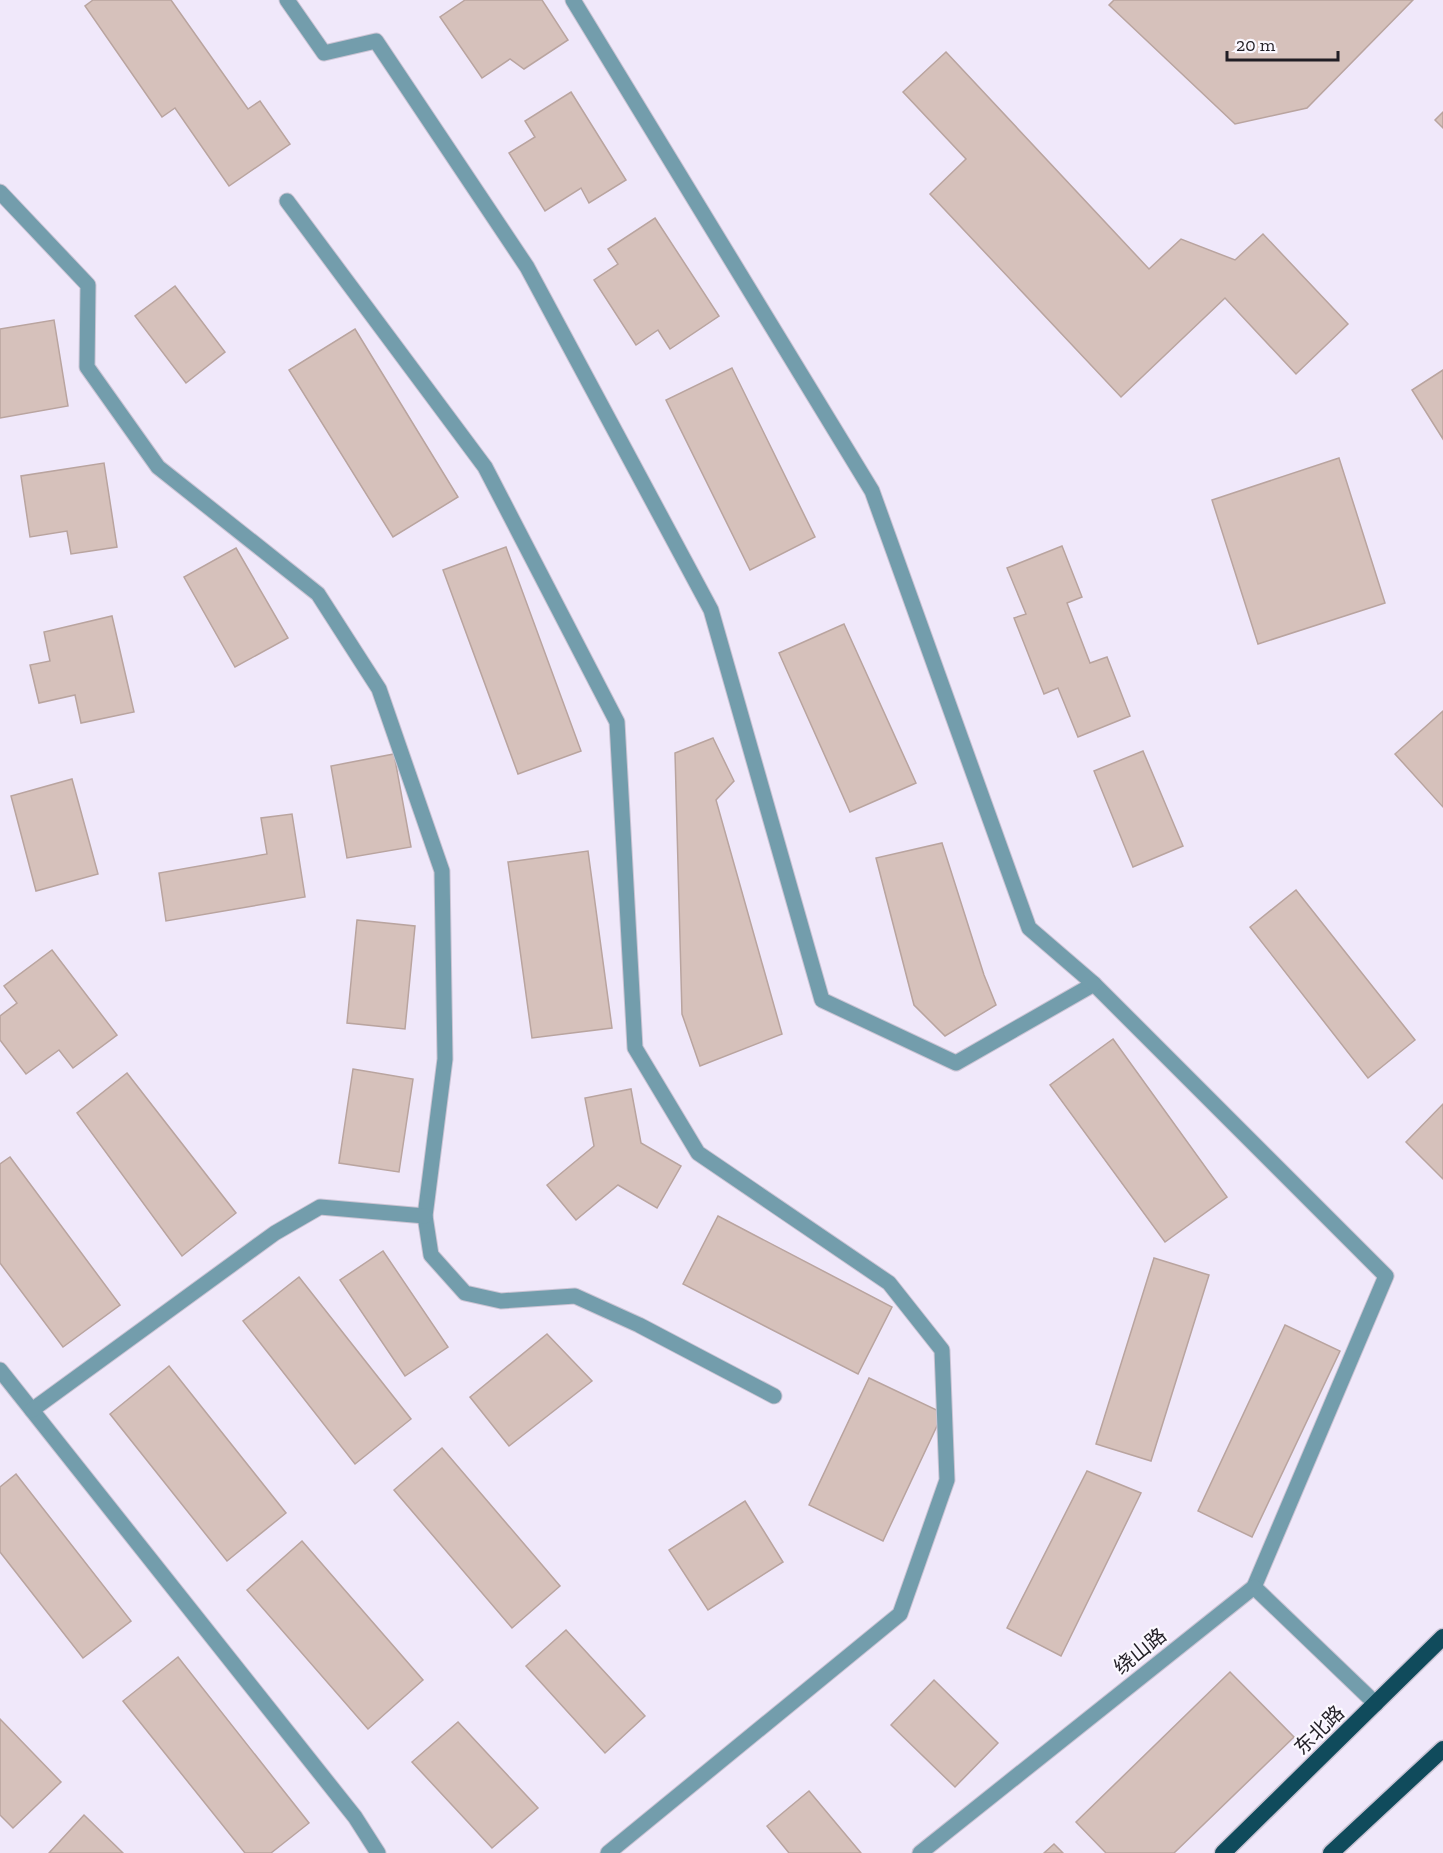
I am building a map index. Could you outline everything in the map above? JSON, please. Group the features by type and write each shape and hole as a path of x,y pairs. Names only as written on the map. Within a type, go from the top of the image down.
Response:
{"highway":[{"name":"东北路","path":"1223,1853 1443,1637"},
{"path":"1331,1853 1443,1749"}],"street":[{"path":"286,0 324,53 376,41 527,267 706,600 711,610 822,1000 956,1063 1094,984"},
{"path":"573,0 872,491 1029,928 1094,984 1386,1276 1254,1587 1376,1704"},
{"path":"0,192 88,285 87,367 158,467 318,594 379,689 442,871 445,1059 425,1216 431,1255 465,1293 501,1301 575,1296 639,1325 774,1396"},
{"path":"287,201 485,467 617,722 635,1048 698,1153 889,1283 942,1350 946,1480 900,1614 608,1853"},
{"path":"32,1410 275,1233 320,1207 425,1216"},
{"path":"0,1370 355,1817 378,1853"},
{"name":"绕山路","path":"920,1853 1254,1587"}],"building":[{"path":"93,0 171,0 248,109 260,101 290,144 229,186 175,108 162,117 85,6"},
{"path":"465,0 542,0 568,40 524,69 510,59 482,78 440,17"},
{"path":"1114,0 1413,0 1307,108 1235,124 1109,5"},
{"path":"946,52 1149,269 1181,239 1235,260 1263,234 1348,324 1296,374 1225,298 1121,397 930,194 966,159 903,92"},
{"path":"571,92 626,180 589,203 581,188 545,211 509,153 535,137 525,121"},
{"path":"1443,112 1443,128 1435,120"},
{"path":"655,218 719,316 670,349 658,330 636,345 594,280 618,264 608,249"},
{"path":"175,286 225,352 186,383 135,316"},
{"path":"54,320 68,406 0,418 0,329"},
{"path":"355,329 458,497 393,537 289,370"},
{"path":"732,368 815,537 750,570 666,400"},
{"path":"1443,370 1443,439 1412,390"},
{"path":"1339,458 1385,603 1258,644 1212,500"},
{"path":"104,463 117,547 71,554 67,531 30,537 21,476"},
{"path":"1062,546 1082,597 1067,603 1090,663 1107,657 1130,716 1078,737 1058,688 1044,694 1014,618 1026,614 1007,568"},
{"path":"506,547 581,751 518,774 443,570"},
{"path":"236,548 288,638 235,667 184,577"},
{"path":"112,616 134,712 81,723 75,695 39,703 30,665 50,661 44,632"},
{"path":"844,624 916,783 850,812 779,653"},
{"path":"1443,711 1443,807 1395,754"},
{"path":"713,738 734,781 716,800 782,1034 700,1066 682,1014 675,753"},
{"path":"1143,751 1183,846 1133,867 1094,771"},
{"path":"394,754 411,847 347,858 331,766"},
{"path":"72,779 98,874 36,891 11,796"},
{"path":"292,814 305,897 166,921 159,873 267,854 261,818"},
{"path":"942,843 984,975 996,1005 945,1036 914,1005 876,858"},
{"path":"588,851 612,1028 532,1038 508,862"},
{"path":"1296,890 1415,1040 1368,1078 1250,927"},
{"path":"357,920 415,926 405,1029 347,1023"},
{"path":"52,950 117,1035 73,1068 59,1050 26,1074 0,1040 0,1016 17,1003 4,986"},
{"path":"1113,1039 1227,1197 1165,1242 1050,1085"},
{"path":"353,1069 413,1079 399,1172 339,1163"},
{"path":"127,1073 236,1213 182,1256 77,1113"},
{"path":"631,1089 641,1143 681,1166 657,1208 618,1185 576,1220 547,1185 594,1146 585,1098"},
{"path":"1443,1104 1443,1179 1406,1142"},
{"path":"10,1157 120,1305 63,1347 0,1263 0,1164"},
{"path":"718,1216 892,1307 858,1374 683,1284"},
{"path":"383,1251 448,1347 405,1376 340,1280"},
{"path":"1154,1258 1209,1275 1151,1461 1096,1444"},
{"path":"299,1277 411,1419 355,1464 243,1321"},
{"path":"1285,1325 1340,1351 1252,1537 1198,1511"},
{"path":"547,1334 592,1381 509,1446 470,1397"},
{"path":"169,1366 286,1513 227,1561 110,1414"},
{"path":"869,1378 943,1413 883,1541 809,1505"},
{"path":"442,1448 560,1586 512,1628 394,1490"},
{"path":"1087,1471 1141,1493 1061,1656 1007,1628"},
{"path":"16,1474 131,1621 83,1658 0,1552 0,1487"},
{"path":"745,1501 783,1562 708,1610 669,1550"},
{"path":"302,1541 423,1680 368,1729 247,1590"},
{"path":"566,1630 645,1716 605,1753 526,1666"},
{"path":"178,1657 309,1823 271,1853 245,1853 123,1701"},
{"path":"1230,1672 1294,1737 1174,1853 1106,1853 1076,1822"},
{"path":"934,1680 998,1743 955,1787 891,1725"},
{"path":"0,1719 61,1782 13,1828 0,1815"},
{"path":"458,1722 538,1808 492,1848 412,1762"},
{"path":"809,1791 861,1853 789,1853 767,1826"},
{"path":"84,1815 123,1853 49,1853"},
{"path":"1054,1844 1063,1853 1044,1853"}]}
